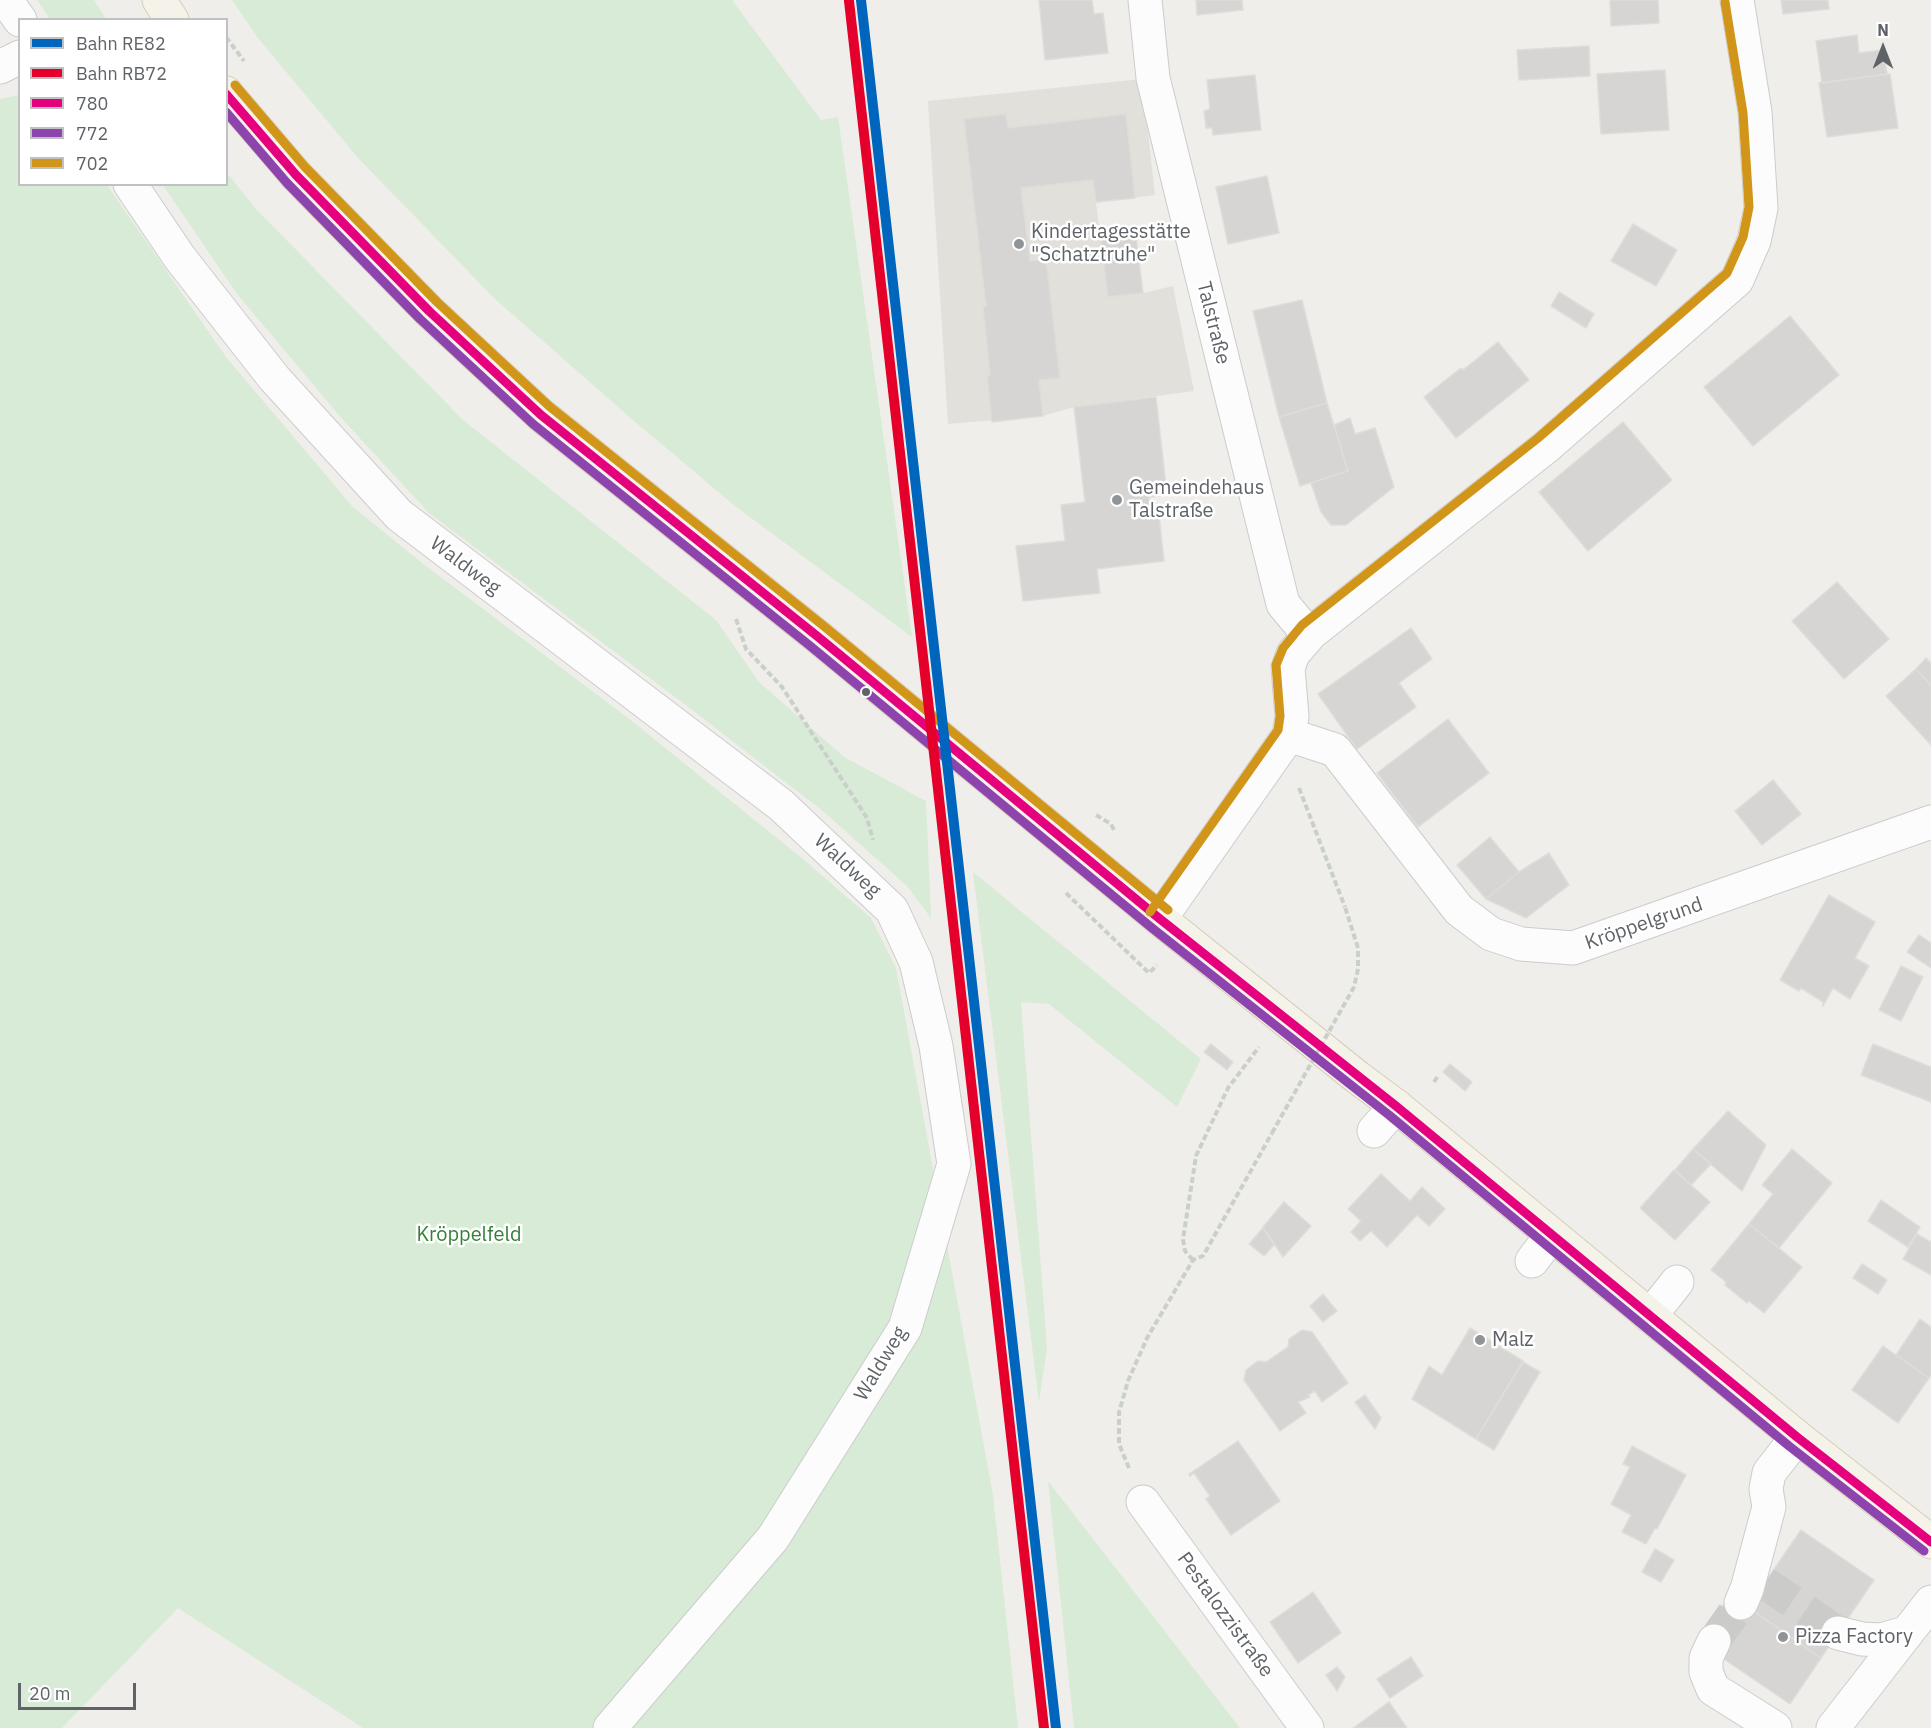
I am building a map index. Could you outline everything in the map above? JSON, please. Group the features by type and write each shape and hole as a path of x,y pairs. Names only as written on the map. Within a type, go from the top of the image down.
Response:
{"main road":[{"path":"159,0 171,18"},
{"path":"228,95 296,175 429,311 541,415 817,636 1160,919 1396,1106 1542,1248 1650,1316 1797,1437 1931,1542"}],"street":[{"path":"6,0 19,18"},
{"name":"Talstraße","path":"1145,0 1153,78 1283,604 1303,628 1311,633"},
{"path":"1160,919 1289,735 1292,716 1288,668 1293,654 1311,633 1546,447 1737,280 1754,241 1761,208 1755,112 1737,0"},
{"path":"0,66 18,58"},
{"name":"Waldweg","path":"131,186 180,258 274,378 399,515 781,805 892,910 916,962 936,1046 954,1164 905,1328 773,1538 609,1728"},
{"name":"Kröppelgrund","path":"1289,735 1335,750 1459,910 1491,934 1521,944 1573,948 1931,822"},
{"path":"1374,1131 1396,1106"},
{"path":"1650,1316 1677,1282"},
{"path":"1753,1582 1768,1507 1766,1489 1769,1473 1797,1437"},
{"name":"Pestalozzistraße","path":"1143,1502 1307,1728"},
{"path":"1833,1728 1931,1602"},
{"path":"1838,1633 1862,1639 1881,1640 1906,1634"},
{"path":"1714,1641 1706,1658 1706,1671 1713,1689 1775,1728"}],"path":[{"path":"228,40 248,66"},
{"path":"735,617 746,649 788,696 867,818 873,841"},
{"path":"1143,1502 1119,1444 1119,1412 1128,1381 1147,1338 1193,1260 1203,1256 1354,987 1358,969 1358,948 1345,907 1300,790"},
{"path":"1093,813 1110,824"},
{"path":"1193,1260 1185,1251 1183,1239 1196,1156 1228,1088 1259,1047"},
{"path":"1434,1082 1438,1076"}],"shaded area":[{"name":"Kindertagesstätte \"Schatztruhe\"","path":"1142,79 1155,195 1096,203 1108,296 1143,293 1173,286 1194,391 1074,407 1043,416 948,424 928,101"}],"green space":[{"path":"37,0 94,0 105,18 49,18"},
{"path":"232,0 732,0 821,120 838,117 912,637 735,506 494,298 359,159 258,38"},
{"name":"Kröppelfeld","path":"18,95 18,186 108,186 226,357 352,506 422,563 628,718 803,859 871,918 896,968 993,1495 1018,1728 363,1728 178,1608 62,1728 0,1728 0,99"},
{"path":"228,174 257,210 463,420 716,620 759,682 844,757 926,801 931,918 907,886 824,812 691,709 429,513 344,421 237,294 164,186 228,186"},
{"path":"973,872 1201,1059 1177,1107 1049,1004 1021,1002 1047,1348 1039,1402"},
{"path":"1048,1481 1240,1728 1074,1728"}],"building":[{"path":"1039,0 1092,0 1094,14 1103,13 1108,53 1045,60"},
{"path":"1196,0 1242,0 1243,10 1197,15"},
{"path":"1610,0 1658,0 1659,23 1611,26"},
{"path":"1781,0 1828,0 1829,9 1783,14"},
{"path":"1857,35 1859,53 1883,50 1887,74 1822,83 1816,41"},
{"path":"1589,46 1590,76 1519,80 1517,50"},
{"path":"1665,70 1669,130 1601,134 1597,74"},
{"path":"1890,74 1898,128 1827,137 1819,83"},
{"path":"1255,75 1261,130 1213,135 1212,128 1206,128 1204,111 1210,109 1207,80"},
{"path":"1006,114 1008,128 1126,114 1135,198 1096,202 1093,180 1021,188 1030,261 1046,259 1060,378 1039,380 1043,416 992,422 983,307 986,306 964,119"},
{"path":"1267,176 1279,233 1228,244 1216,187"},
{"path":"1633,224 1677,250 1656,286 1611,261"},
{"path":"1136,236 1143,293 1108,297 1101,240"},
{"path":"1559,292 1594,314 1586,328 1551,306"},
{"path":"1302,300 1327,403 1279,417 1253,311"},
{"path":"1790,316 1839,375 1753,446 1704,387"},
{"path":"1498,342 1529,380 1456,438 1424,397"},
{"name":"Gemeindehaus Talstraße","path":"1156,397 1167,495 1149,497 1151,516 1159,515 1164,561 1097,569 1100,593 1023,601 1016,546 1065,541 1061,505 1085,502 1074,407"},
{"path":"1327,403 1348,471 1300,486 1279,417"},
{"path":"1350,418 1355,434 1375,428 1394,487 1346,525 1331,525 1321,512 1311,483 1348,471 1334,425"},
{"path":"1623,422 1672,480 1588,551 1539,492"},
{"path":"1837,582 1889,639 1844,679 1792,621"},
{"path":"1411,628 1432,659 1399,683 1416,707 1357,749 1318,694"},
{"path":"1926,658 1931,663 1931,685 1916,669"},
{"path":"1916,669 1931,685 1931,745 1886,696"},
{"path":"1448,719 1489,773 1418,827 1377,773"},
{"path":"1773,780 1801,814 1762,845 1735,811"},
{"path":"1490,837 1519,872 1486,899 1457,865"},
{"path":"1549,853 1569,885 1526,918 1486,899 1519,872"},
{"path":"1829,895 1875,922 1855,958 1869,966 1850,999 1833,988 1823,1006 1823,1002 1801,988 1799,991 1780,980"},
{"path":"1919,935 1931,943 1931,968 1907,952"},
{"path":"1901,966 1923,977 1901,1021 1879,1010"},
{"path":"1211,1044 1233,1062 1227,1070 1204,1052"},
{"path":"1873,1044 1931,1067 1931,1102 1861,1075"},
{"path":"1450,1064 1472,1082 1465,1091 1443,1072"},
{"path":"1728,1111 1766,1145 1742,1191 1693,1149"},
{"path":"1693,1149 1711,1164 1691,1185 1675,1170"},
{"path":"1792,1149 1832,1183 1779,1248 1749,1224 1773,1194 1762,1185"},
{"path":"1674,1170 1710,1202 1675,1240 1640,1208"},
{"path":"1381,1174 1410,1201 1422,1187 1445,1209 1429,1226 1417,1215 1387,1247 1371,1231 1360,1241 1351,1232 1361,1221 1348,1209"},
{"path":"1881,1200 1920,1227 1908,1247 1868,1221"},
{"path":"1284,1202 1311,1226 1283,1257 1263,1227"},
{"path":"1749,1224 1802,1267 1764,1313 1749,1301 1747,1303 1711,1270"},
{"path":"1263,1228 1274,1245 1264,1256 1249,1244"},
{"path":"1917,1234 1931,1242 1931,1275 1903,1259"},
{"path":"1862,1264 1887,1280 1878,1294 1853,1278"},
{"path":"1323,1294 1337,1311 1323,1322 1310,1306"},
{"path":"1920,1319 1931,1327 1931,1376 1929,1378 1896,1355"},
{"path":"1470,1328 1523,1361 1476,1439 1412,1399 1429,1366 1442,1375"},
{"path":"1302,1330 1312,1332 1348,1383 1322,1402 1315,1391 1308,1395 1310,1397 1298,1402 1306,1413 1280,1431 1244,1380 1246,1370 1258,1361 1266,1362 1288,1347 1289,1339"},
{"path":"1883,1346 1929,1378 1898,1423 1852,1390"},
{"path":"1523,1362 1540,1372 1494,1450 1476,1439"},
{"path":"1365,1395 1381,1418 1375,1429 1355,1402"},
{"path":"1238,1441 1280,1501 1231,1535 1206,1499 1210,1496 1194,1473 1190,1476 1189,1474"},
{"path":"1632,1446 1686,1475 1657,1529 1655,1528 1646,1544 1622,1532 1631,1515 1611,1504 1630,1467 1623,1464"},
{"path":"1801,1530 1874,1580 1821,1658 1748,1607"},
{"path":"1655,1549 1674,1560 1661,1582 1642,1572"},
{"path":"1313,1592 1341,1633 1298,1663 1270,1622"},
{"path":"1730,1595 1821,1658 1790,1704 1721,1657 1704,1634"},
{"path":"1411,1657 1423,1676 1390,1698 1377,1679"},
{"path":"1337,1667 1345,1677 1337,1691 1326,1675"},
{"path":"1389,1702 1407,1728 1353,1728"}],"tunnel":[{"path":"1765,1583 1838,1633"},
{"path":"1714,1641 1741,1603"}],"rail line":[{"name":"RE82","path":"861,0 1056,1728"},
{"name":"RB72","path":"849,1 1044,1728"}],"transit line":[{"name":"702","path":"1150,912 1278,730 1280,716 1276,665 1283,648 1302,625 1538,438 1727,273 1743,237 1749,207 1743,113 1725,2"},
{"name":"702","path":"235,85 305,167 437,302 549,406 825,627 1168,910"},
{"name":"780","path":"228,96 296,175 429,311 541,415 817,636 1160,919 1396,1106 1797,1437 1931,1542"},
{"name":"772","path":"228,114 287,183 420,319 533,424 809,645 1152,928 1389,1115 1789,1446 1924,1551"}],"place":[{"name":"Kindertagesstätte \"Schatztruhe\"","path":"1019,244"},
{"name":"Gemeindehaus Talstraße","path":"1117,500"},
{"name":"Malz","path":"1480,1340"},
{"name":"Pizza Factory","path":"1783,1637"}]}
